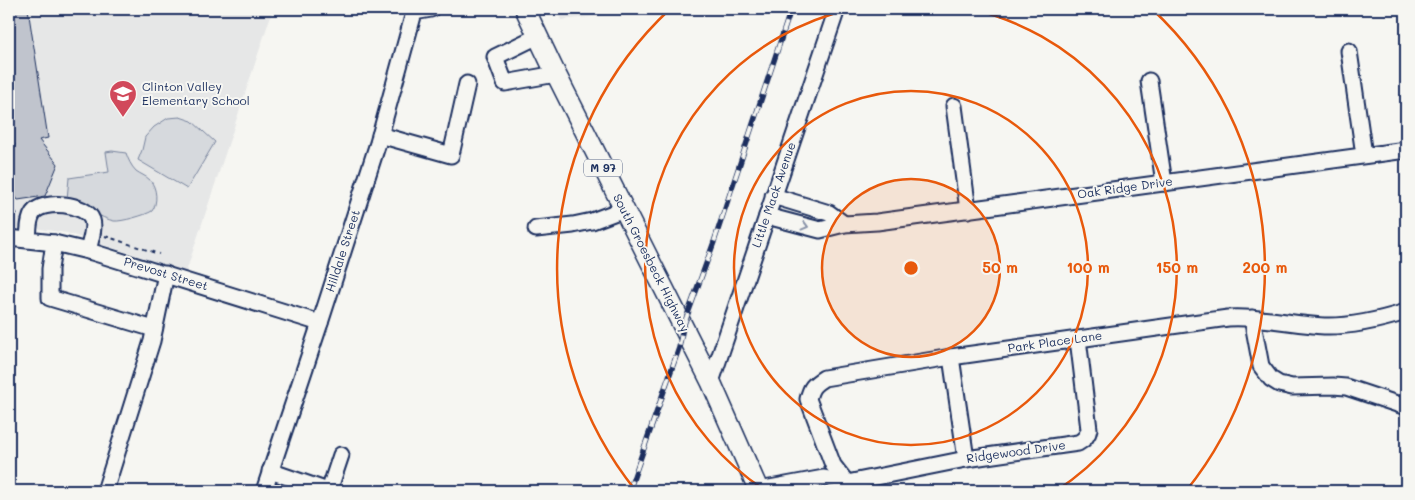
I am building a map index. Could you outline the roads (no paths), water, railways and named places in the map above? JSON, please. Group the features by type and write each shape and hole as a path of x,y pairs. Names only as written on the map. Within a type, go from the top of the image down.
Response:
{"main road":[{"name":"South Groesbeck Highway","path":"525,9 711,382 759,491"}],"street":[{"path":"414,11 431,9"},
{"name":"Little Mack Avenue","path":"711,382 837,9"},
{"name":"Hilldale Street","path":"264,491 380,135 414,11"},
{"path":"538,36 495,57 505,83 556,74"},
{"path":"1349,51 1364,155"},
{"path":"1149,81 1164,183"},
{"path":"380,135 451,155 467,84"},
{"path":"954,106 968,210"},
{"name":"Oak Ridge Drive","path":"766,216 820,230 844,224 877,222 1406,150"},
{"path":"773,196 829,214 844,224"},
{"path":"28,239 30,220 34,211 47,205 70,206 84,211 91,218 93,226 88,251"},
{"path":"536,229 582,223 624,209"},
{"name":"Prevost Street","path":"9,238 54,243 88,251 320,322"},
{"path":"54,243 50,269 50,298 154,329"},
{"path":"105,491 152,341 166,274"},
{"name":"Park Place Lane","path":"844,487 833,465 808,400 810,389 824,378 951,357 1228,318 1252,318 1342,326 1386,318 1406,312"},
{"path":"1252,318 1261,366 1271,379 1279,384 1292,387 1346,387 1406,406"},
{"name":"Ridgewood Drive","path":"759,491 824,478 844,487 966,459 1078,443 1086,437 1089,429 1078,339"},
{"path":"951,357 966,459"},
{"path":"270,471 328,491 341,455"}],"railway":[{"path":"629,491 679,348 683,327 714,242 791,9"}],"place":[{"name":"Clinton Valley Elementary School","path":"123,118"}]}
